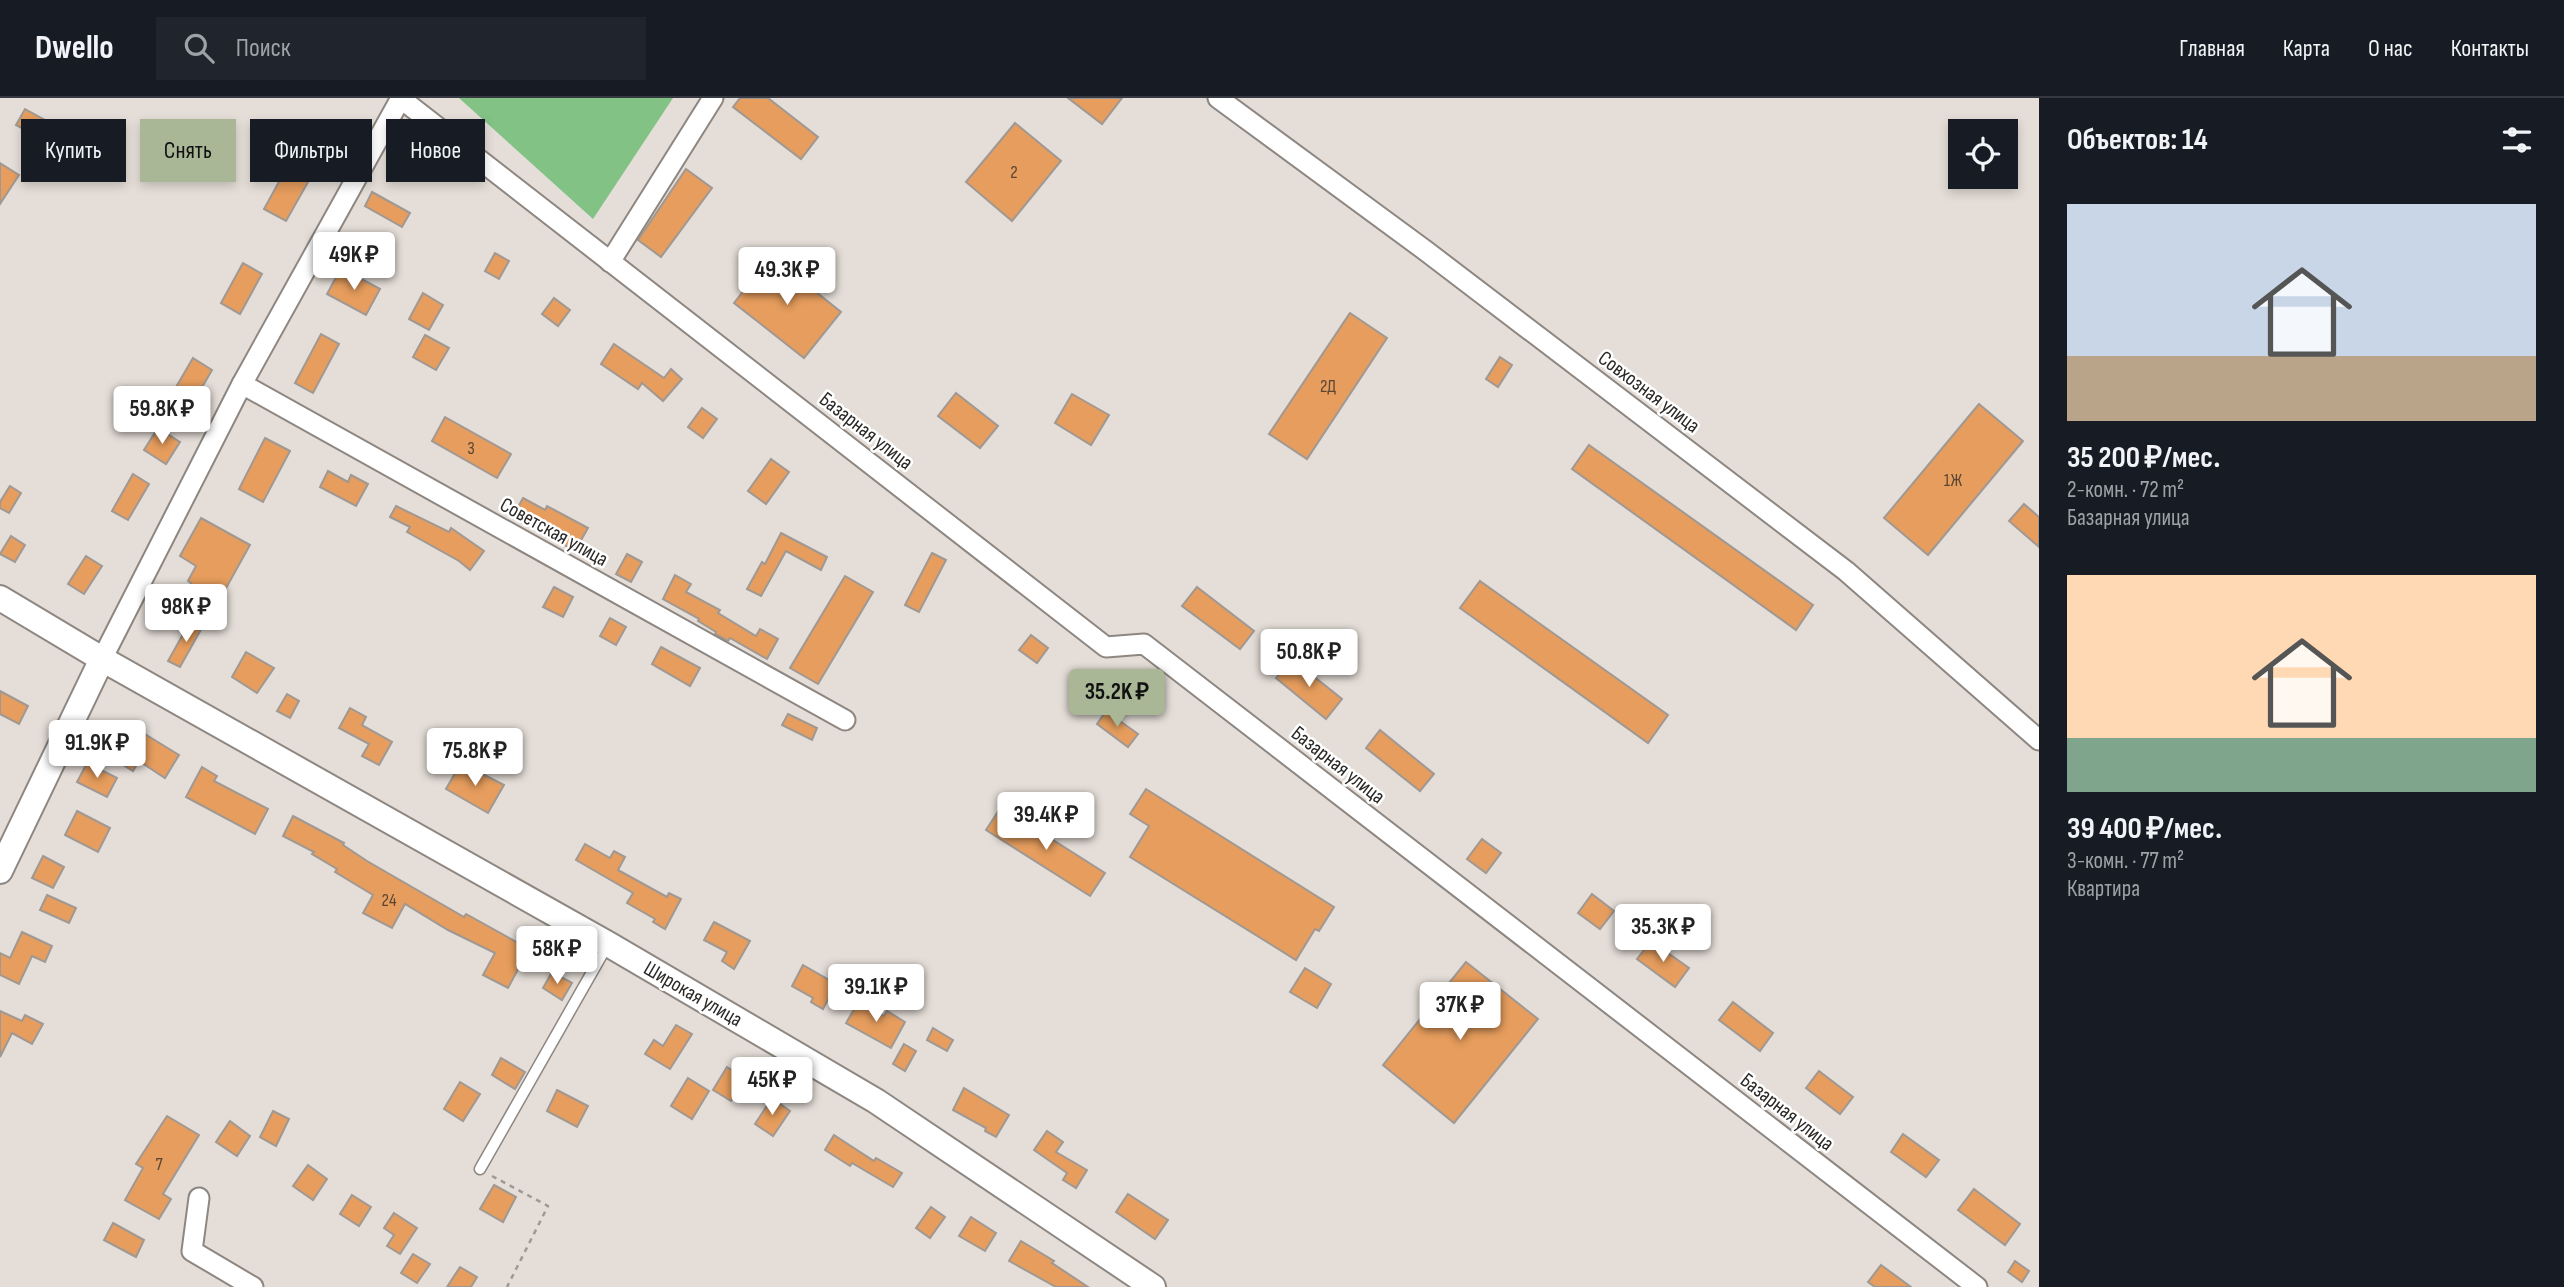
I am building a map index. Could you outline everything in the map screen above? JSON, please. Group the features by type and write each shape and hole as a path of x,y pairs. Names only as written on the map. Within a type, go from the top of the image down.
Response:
{"street":[{"path":"0,871 102,659 242,384 400,98"},
{"name":"Базарная улица","path":"400,98 1106,647 1144,643 1977,1287"},
{"path":"610,262 713,98"},
{"name":"Совхозная улица","path":"1218,98 1426,251 1846,571 2039,740"},
{"name":"Советская улица","path":"242,384 845,720"},
{"name":"Широкая улица","path":"0,598 102,659 608,944 876,1101 1153,1287"},
{"path":"199,1198 192,1251 253,1287"}],"lane":[{"path":"480,1169 608,944"}],"path":[{"path":"480,1169 548,1206 508,1287"}],"green space":[{"path":"459,98 673,98 593,219"}],"building":[{"path":"740,98 768,98 818,137 801,159 733,107"},
{"path":"1068,98 1122,98 1102,124"},
{"path":"25,109 43,119 21,119 21,128 16,125"},
{"path":"1015,123 1061,161 1012,221 966,182"},
{"path":"0,163 19,175 0,204"},
{"path":"686,169 712,188 661,257 638,240"},
{"path":"279,182 308,182 286,221 264,209"},
{"path":"372,192 410,213 402,227 365,206"},
{"path":"495,253 509,261 499,279 485,271"},
{"path":"771,256 841,312 804,358 734,303"},
{"path":"243,263 262,274 240,314 221,303"},
{"path":"341,268 380,289 366,315 327,294"},
{"path":"423,293 443,305 429,330 409,319"},
{"path":"554,298 570,310 558,326 542,314"},
{"path":"1350,313 1387,338 1307,459 1269,434"},
{"path":"321,334 339,344 313,393 295,383"},
{"path":"425,335 449,348 436,370 413,357"},
{"path":"614,344 664,378 671,369 682,379 663,401 642,383 638,389 601,364"},
{"path":"1500,357 1512,365 1498,387 1486,379"},
{"path":"193,358 212,370 189,410 169,399"},
{"path":"956,393 998,426 980,448 938,416"},
{"path":"1072,394 1109,415 1091,445 1055,423"},
{"path":"1979,404 2023,441 1928,555 1884,518"},
{"path":"702,408 717,419 703,438 688,427"},
{"path":"445,417 511,454 497,478 432,441"},
{"path":"158,428 180,442 166,464 144,450"},
{"path":"265,438 290,451 263,502 239,489"},
{"path":"1589,445 1813,605 1796,630 1572,469"},
{"path":"771,459 789,472 766,504 748,491"},
{"path":"328,471 348,482 351,475 368,484 356,506 320,487"},
{"path":"133,474 149,484 128,520 112,511"},
{"path":"10,486 21,493 9,513 0,508 0,502"},
{"path":"523,498 545,510 547,506 588,528 575,551 513,516"},
{"path":"2024,504 2039,517 2039,547 2009,521"},
{"path":"396,506 449,532 451,528 484,551 470,570 407,532 410,527 390,517"},
{"path":"201,518 250,545 220,599 216,597 206,613 182,599 196,566 180,556"},
{"path":"781,533 827,557 821,570 786,551 761,596 747,589 762,562 765,564"},
{"path":"11,536 25,545 15,562 0,554"},
{"path":"932,553 946,560 919,612 905,605"},
{"path":"627,554 642,562 631,582 616,574"},
{"path":"86,556 102,566 84,594 68,584"},
{"path":"675,575 691,584 686,592 720,610 718,613 756,636 760,629 778,639 767,659 730,638 728,641 715,634 716,632 698,621 699,619 663,599"},
{"path":"845,576 873,592 818,684 790,668"},
{"path":"1480,581 1668,715 1648,743 1460,608"},
{"path":"554,587 573,597 563,617 543,607"},
{"path":"1197,587 1254,631 1240,649 1182,606"},
{"path":"610,618 626,627 616,645 600,636"},
{"path":"191,620 203,626 180,667 168,661"},
{"path":"1031,635 1048,648 1037,663 1019,650"},
{"path":"661,647 700,668 690,686 652,664"},
{"path":"246,652 274,668 257,693 232,677"},
{"path":"1292,659 1342,699 1326,719 1276,678"},
{"path":"0,691 28,706 19,724 0,714"},
{"path":"287,694 299,701 290,718 277,711"},
{"path":"350,708 366,717 362,725 392,742 379,765 362,756 369,744 339,728"},
{"path":"1106,711 1138,734 1128,747 1097,724"},
{"path":"788,714 817,728 812,740 782,725"},
{"path":"1380,730 1434,774 1420,791 1366,748"},
{"path":"140,731 179,755 165,778 139,761 133,771 120,763"},
{"path":"87,763 117,778 107,797 77,782"},
{"path":"461,763 504,785 488,813 446,789"},
{"path":"202,767 217,776 214,781 268,809 255,834 186,797"},
{"path":"1146,789 1334,907 1319,931 1315,929 1296,960 1130,857 1149,826 1130,814"},
{"path":"1001,807 1105,873 1090,896 986,830"},
{"path":"77,811 110,828 98,852 65,835"},
{"path":"293,816 344,843 343,845 367,861 464,917 466,914 529,949 508,988 483,975 495,953 448,930 405,904 392,928 363,913 373,895 335,872 337,869 312,854 314,852 283,836"},
{"path":"1482,839 1501,853 1486,873 1467,859"},
{"path":"585,844 610,858 614,851 625,857 618,870 667,897 669,893 681,899 665,929 653,922 655,919 627,903 633,893 576,860"},
{"path":"43,856 64,867 53,888 32,878"},
{"path":"1592,894 1614,911 1600,929 1578,913"},
{"path":"47,895 76,908 69,923 40,910"},
{"path":"714,922 750,941 734,969 722,961 727,952 704,940"},
{"path":"22,932 52,946 45,962 32,956 19,984 0,975 0,953 10,958"},
{"path":"1651,941 1689,968 1675,987 1637,959"},
{"path":"1466,962 1538,1019 1454,1123 1383,1065"},
{"path":"803,965 836,984 823,1009 811,1002 813,998 792,986"},
{"path":"1305,968 1331,984 1317,1008 1290,992"},
{"path":"552,972 572,983 562,1000 543,988"},
{"path":"859,1001 884,1016 887,1011 905,1022 891,1048 846,1023"},
{"path":"1733,1002 1773,1033 1760,1051 1719,1020"},
{"path":"0,1011 22,1021 25,1015 43,1024 32,1044 12,1033 0,1057"},
{"path":"676,1025 692,1034 670,1069 645,1054 654,1040 663,1046"},
{"path":"933,1028 953,1040 947,1051 927,1040"},
{"path":"904,1044 916,1051 905,1071 893,1064"},
{"path":"501,1058 525,1072 515,1089 492,1075"},
{"path":"727,1067 746,1079 731,1101 713,1090"},
{"path":"1819,1071 1853,1097 1840,1114 1806,1088"},
{"path":"688,1078 709,1091 692,1119 671,1106"},
{"path":"460,1082 480,1094 463,1121 444,1109"},
{"path":"964,1088 1009,1115 996,1137 985,1131 986,1128 953,1110"},
{"path":"557,1090 588,1106 577,1127 547,1111"},
{"path":"772,1098 790,1111 773,1136 755,1124"},
{"path":"273,1111 289,1119 276,1146 260,1137"},
{"path":"167,1116 199,1135 163,1194 171,1199 159,1219 125,1200 143,1168 136,1164"},
{"path":"230,1121 250,1136 237,1156 216,1142"},
{"path":"1047,1131 1063,1142 1056,1152 1087,1170 1076,1188 1063,1180 1067,1173 1034,1150"},
{"path":"1903,1134 1939,1160 1926,1177 1891,1152"},
{"path":"834,1135 874,1161 876,1158 902,1173 893,1187 852,1163 850,1166 825,1150"},
{"path":"308,1165 327,1179 313,1200 293,1186"},
{"path":"494,1185 516,1197 503,1222 480,1209"},
{"path":"1974,1189 2020,1224 2005,1245 1958,1210"},
{"path":"1128,1194 1168,1220 1155,1239 1116,1212"},
{"path":"352,1195 371,1207 359,1226 340,1214"},
{"path":"931,1207 945,1217 930,1238 916,1228"},
{"path":"394,1213 417,1228 400,1254 387,1246 394,1235 384,1228"},
{"path":"971,1217 996,1233 985,1251 959,1236"},
{"path":"113,1223 144,1240 136,1257 104,1240"},
{"path":"1021,1241 1054,1261 1052,1263 1088,1287 1056,1287 1009,1261"},
{"path":"413,1254 430,1264 417,1283 401,1273"},
{"path":"2015,1261 2029,1271 2022,1282 2008,1272"},
{"path":"1881,1265 1911,1287 1875,1287 1868,1282"},
{"path":"460,1267 477,1277 471,1287 447,1287"}]}
